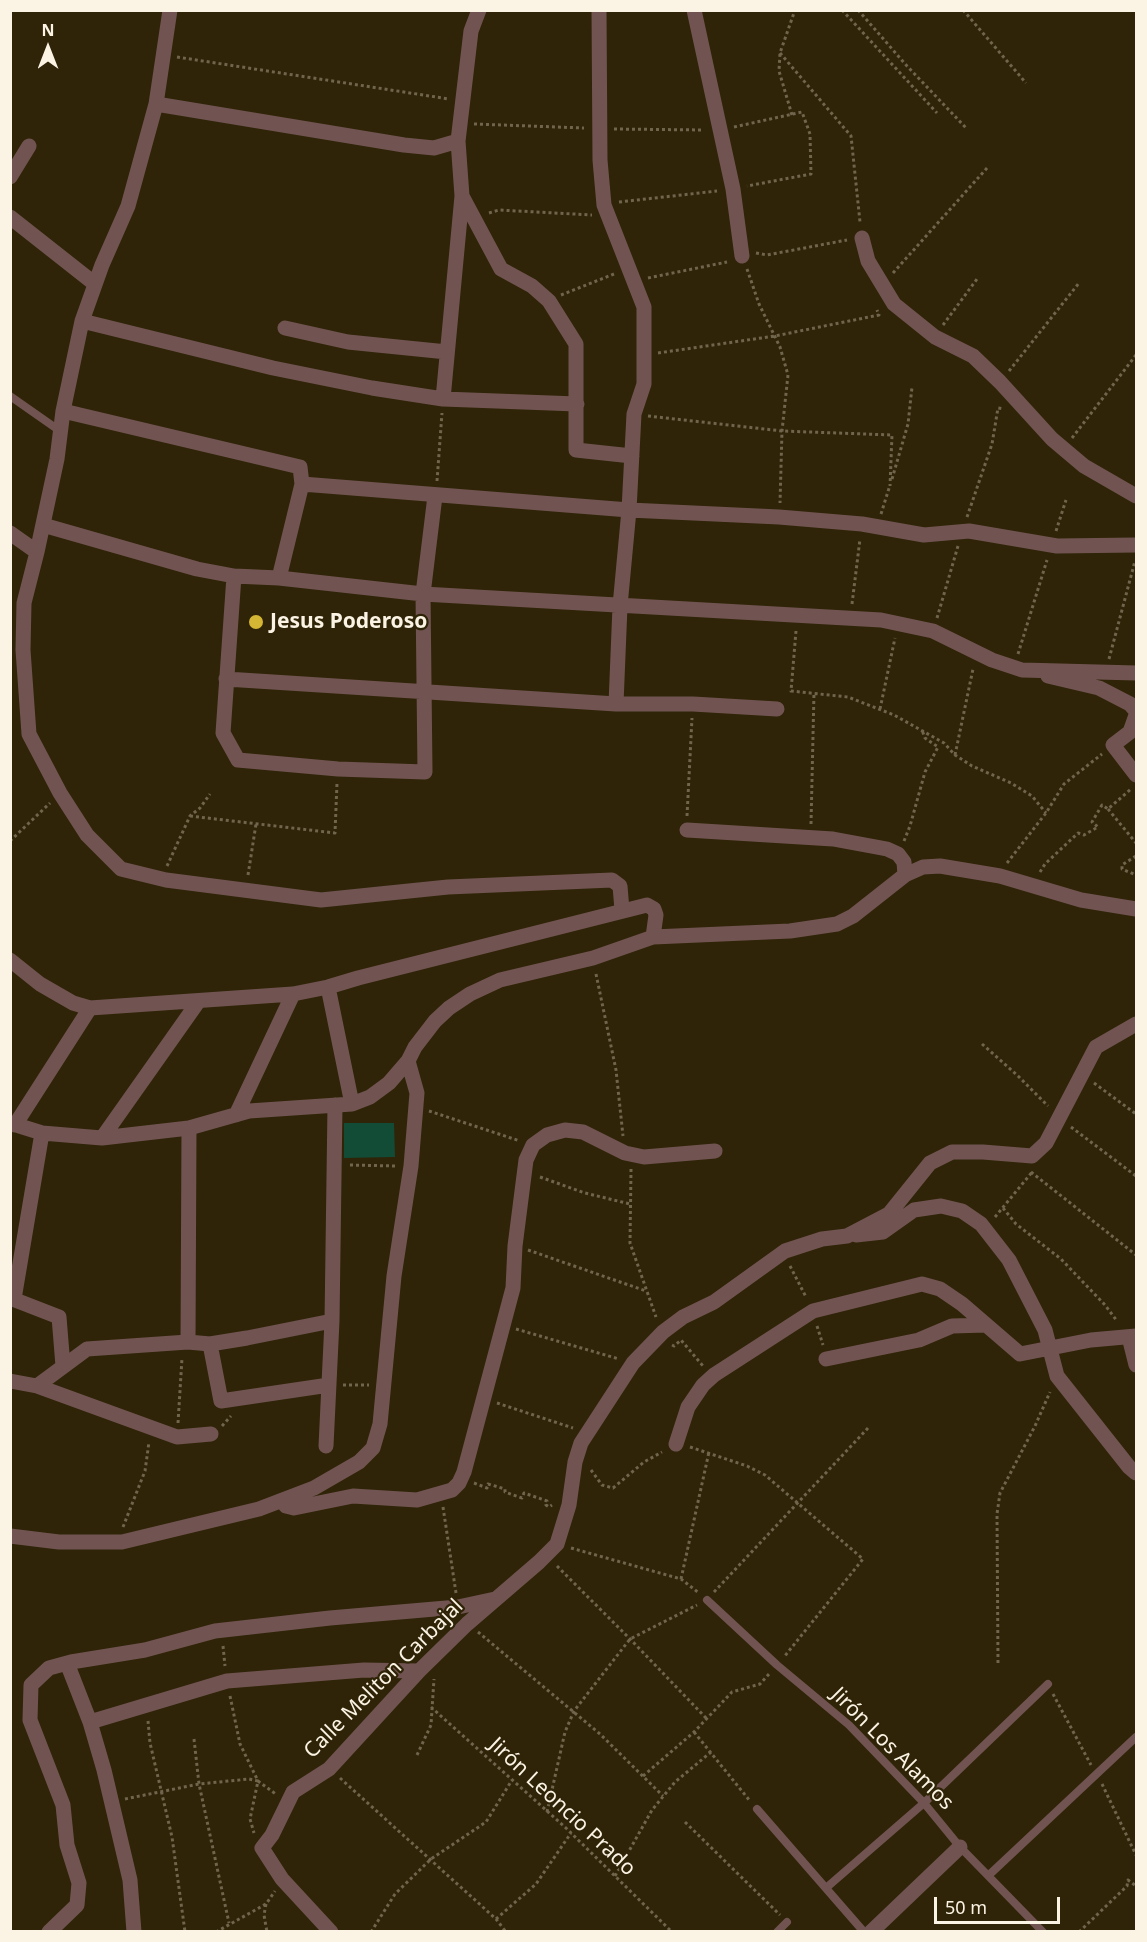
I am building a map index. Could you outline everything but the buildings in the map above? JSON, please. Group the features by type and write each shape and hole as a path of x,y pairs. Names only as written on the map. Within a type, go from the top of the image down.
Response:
{"street":[{"path":"170,10 156,104 128,206 82,321 63,411 57,459 24,603 22,650 29,734 60,793 87,835 121,869 161,879 321,900 448,887 612,880 620,886 622,910"},
{"path":"443,399 462,196 458,141 471,31 479,10"},
{"path":"600,10 600,160 604,205 644,307 644,384 634,414 616,704"},
{"path":"694,10 733,189 742,256"},
{"path":"156,104 404,146 434,148 458,141"},
{"path":"10,177 29,146"},
{"path":"462,196 501,269 532,286 549,301 576,344 576,450 632,456"},
{"path":"10,218 95,284"},
{"path":"862,238 868,261 894,304 935,337 973,356 1064,449 1084,466 1137,496"},
{"path":"82,321 273,368 372,388 443,399 577,404"},
{"path":"285,328 348,342 447,352"},
{"path":"63,411 300,467 302,484 279,578"},
{"path":"302,484 629,510 779,517 870,525 924,536 969,531 1052,545 1099,547 1137,545"},
{"path":"234,576 223,734 238,760 338,769 425,772 423,594 435,496"},
{"path":"43,525 198,569 234,576 279,578 423,594 850,618 899,623 933,631 1018,668 1099,688 1130,704 1137,713 1130,732 1113,745 1137,776"},
{"path":"10,533 37,552"},
{"path":"1018,668 1137,673"},
{"path":"226,679 616,704 693,704 777,709"},
{"path":"687,830 833,839 887,849 898,854 904,862 905,875"},
{"path":"90,1008 13,1124 42,1133 102,1138 189,1128 249,1111 352,1104 370,1097 389,1083 408,1061 415,1047 435,1021 449,1008 470,994 500,980 593,958 653,937 790,931 837,924 853,916 905,875 923,867 940,866 1000,876 1081,900 1137,909"},
{"path":"11,962 40,984 73,1003 90,1008 293,994 647,905 654,909 656,915 653,937"},
{"path":"328,987 352,1104"},
{"path":"236,1115 293,994"},
{"path":"102,1138 198,1002"},
{"path":"847,1236 889,1214 930,1163 952,1152 1032,1156 1046,1143 1096,1047 1137,1024"},
{"path":"10,1536 58,1542 117,1543 259,1509 314,1488 359,1462 373,1448 380,1424 394,1276 411,1166 417,1093 408,1061"},
{"path":"326,1446 332,1321 335,1105"},
{"path":"186,1342 189,1128"},
{"path":"282,1501 286,1506 294,1508 353,1496 417,1500 452,1490 459,1483 513,1288 515,1245 524,1172 526,1160 533,1145 547,1135 565,1130 583,1132 628,1153 652,1157 716,1151"},
{"path":"42,1133 12,1298 59,1317 63,1366"},
{"path":"557,1544 569,1504 575,1462 581,1443 633,1363 661,1334 683,1317 714,1302 785,1251 822,1239 883,1232 914,1210 941,1206 962,1211 981,1224 1009,1260 1045,1330 1057,1376 1129,1467 1137,1473"},
{"path":"676,1444 688,1407 703,1385 714,1375 813,1311 921,1284 940,1289 962,1304 1020,1354 1091,1340 1133,1336 1137,1365"},
{"path":"37,1386 87,1349 186,1342 210,1344 332,1321"},
{"path":"826,1359 919,1340 952,1326 986,1325"},
{"path":"210,1344 221,1401 329,1385"},
{"path":"10,1381 37,1386 114,1412 177,1437 211,1434"},
{"name":"Calle Meliton Carbajal","path":"262,1848 272,1835 293,1792 329,1769 419,1671 467,1624 557,1544"},
{"path":"49,1932 77,1905 79,1883 67,1845 63,1805 30,1720 31,1685 49,1668 145,1650 221,1631 330,1618 458,1607 498,1598"},
{"path":"67,1664 90,1722 111,1802 130,1880 134,1932"},
{"path":"90,1722 227,1681 364,1670 419,1671"},
{"path":"871,1932 960,1846"},
{"path":"262,1848 282,1879 331,1932"}],"lane":[{"path":"10,396 60,431"},
{"name":"Jirón Los Alamos","path":"707,1600 777,1665 849,1725 1043,1932"},
{"path":"826,1888 924,1803 1048,1684"},
{"path":"989,1875 1137,1737"},
{"path":"757,1809 864,1932"},
{"path":"777,1932 787,1922"}],"path":[{"path":"792,115 779,71 780,53 795,10"},
{"path":"842,10 937,113"},
{"path":"858,10 967,129"},
{"path":"963,10 1026,83"},
{"path":"780,53 851,135 862,238"},
{"path":"163,55 462,101"},
{"path":"460,124 720,130 802,112 810,134 811,174 733,189 615,203 611,225 590,214 498,210 473,218"},
{"path":"644,355 775,336 879,315 875,303 882,284 987,168"},
{"path":"742,256 759,304 775,336 788,375 782,431 779,517"},
{"path":"549,301 629,269"},
{"path":"935,337 977,279"},
{"path":"1000,382 1079,283"},
{"path":"1064,449 1137,355"},
{"path":"850,618 870,525 890,486 908,424 912,387"},
{"path":"435,496 443,399"},
{"path":"933,631 962,532 992,444 999,408 1015,411 1019,402"},
{"path":"634,414 782,431 892,435 890,486"},
{"path":"1018,668 1066,500"},
{"path":"1105,672 1137,555"},
{"path":"798,615 791,691 848,697 894,715 944,743 955,755 972,766 1011,783 1032,796 1046,813"},
{"path":"880,709 899,623"},
{"path":"955,755 973,676 975,651"},
{"path":"810,838 814,692"},
{"path":"687,830 693,704"},
{"path":"898,854 910,826 925,772 938,747 925,738 921,730"},
{"path":"1000,876 1009,859 1046,813 1064,784 1113,745"},
{"path":"190,816 335,833 338,769"},
{"path":"1108,809 1137,784"},
{"path":"10,841 60,793"},
{"path":"161,879 190,816 200,808 210,794"},
{"path":"1032,886 1045,864 1078,833 1084,835 1098,827 1092,822 1102,805 1137,843"},
{"path":"246,890 256,824"},
{"path":"1137,856 1122,865 1122,869 1137,875"},
{"path":"593,958 616,1070 628,1153 630,1243 661,1334 674,1346 681,1340 705,1368 697,1376 703,1385"},
{"path":"982,1044 1060,1118 1137,1176"},
{"path":"1082,1074 1137,1114"},
{"path":"416,1107 533,1145"},
{"path":"334,1165 411,1166"},
{"path":"524,1172 630,1204"},
{"path":"985,1229 1031,1172 1137,1255"},
{"path":"1003,1208 1016,1224 1061,1259 1133,1336"},
{"path":"515,1245 646,1291"},
{"path":"503,1325 633,1363"},
{"path":"177,1437 186,1342"},
{"path":"998,1663 997,1514 1000,1493 1035,1426 1057,1376"},
{"path":"329,1385 383,1385"},
{"path":"211,1434 228,1422 237,1398"},
{"path":"484,1398 586,1433"},
{"path":"547,1812 565,1732 574,1711 630,1639 707,1600 868,1428"},
{"path":"117,1543 145,1471 152,1429"},
{"path":"590,1464 591,1472 602,1485 613,1488 644,1462 676,1444 709,1452 765,1475 863,1559 760,1684 732,1692 694,1732 643,1776"},
{"path":"681,1579 709,1452"},
{"path":"459,1483 471,1487 472,1483 487,1488 488,1484 505,1489 504,1492 522,1498 524,1493 547,1501 546,1505 549,1507 558,1502 569,1504"},
{"path":"441,1493 458,1607"},
{"path":"557,1544 681,1579 707,1600"},
{"path":"546,1556 707,1719"},
{"path":"467,1624 574,1711 663,1796"},
{"path":"221,1631 227,1681 240,1744 258,1781 250,1819 252,1829 262,1848"},
{"path":"417,1755 430,1725 436,1655"},
{"path":"146,1705 150,1743 172,1837 185,1932"},
{"name":"Jirón Leoncio Prado","path":"430,1707 571,1833 672,1932"},
{"path":"694,1732 757,1809"},
{"path":"194,1739 199,1784 229,1923"},
{"path":"615,1876 652,1810 675,1782 711,1752"},
{"path":"329,1769 496,1919 506,1932"},
{"path":"111,1802 199,1784 249,1779 258,1781 288,1803"},
{"path":"371,1932 395,1894 430,1859 486,1822 512,1780"},
{"path":"686,1822 787,1922"},
{"path":"496,1919 536,1884 571,1833"},
{"path":"267,1932 264,1915 266,1904 282,1879"},
{"path":"1079,1932 1127,1886 1128,1880 1137,1886"},
{"path":"216,1932 266,1904"}],"green space":[{"path":"344,1123 394,1123 395,1157 344,1158"}],"place":[{"name":"Jesus Poderoso","path":"256,622"}]}
